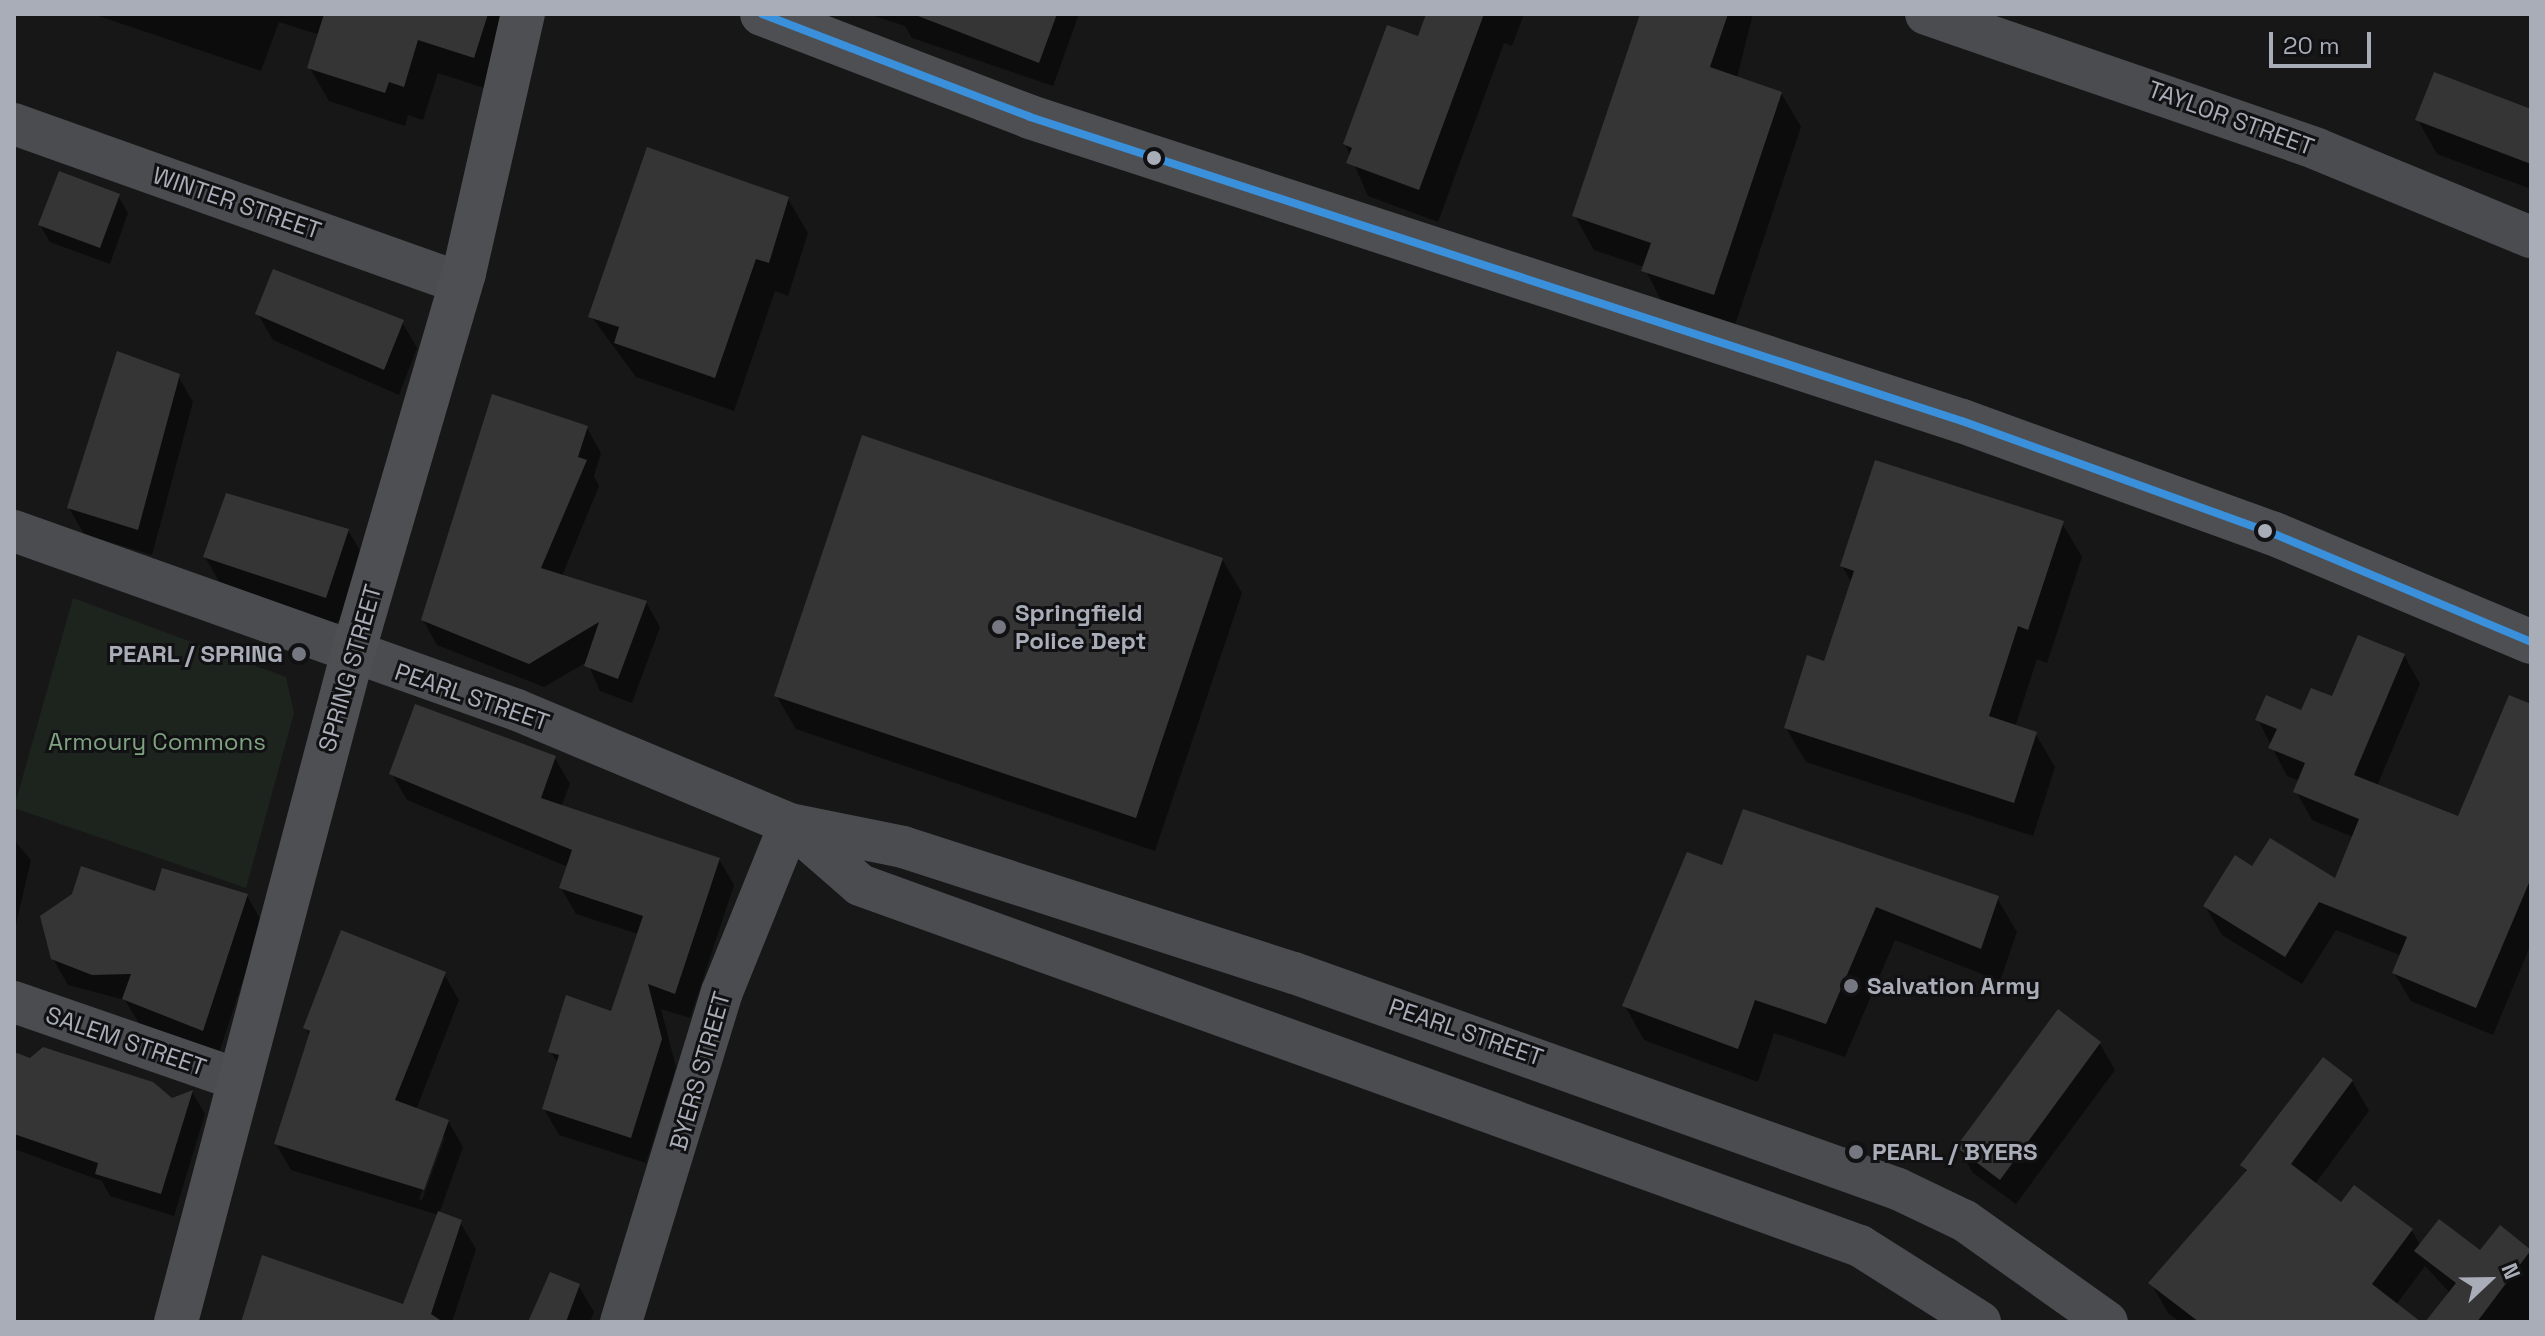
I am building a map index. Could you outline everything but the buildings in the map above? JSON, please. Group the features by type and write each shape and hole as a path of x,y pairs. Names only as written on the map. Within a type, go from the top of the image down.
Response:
{"main road":[{"name":"SPRING STREET","path":"176,1322 352,656 461,283 523,14"},
{"path":"762,14 1016,113 1962,421 2272,533 2531,642"}],"street":[{"name":"TAYLOR STREET","path":"1926,14 2317,149 2531,237"},
{"name":"WINTER STREET","path":"14,124 461,283"},
{"name":"PEARL STREET","path":"14,531 352,656 517,710 790,824 903,847 1205,944 1789,1151 1950,1212 2107,1322"},
{"name":"PEARL STREET","path":"790,824 860,885 1768,1211 1876,1253 1980,1322"},
{"name":"BYERS STREET","path":"621,1322 722,992 790,824"},
{"path":"1186,1003 1205,944"},
{"name":"SALEM STREET","path":"14,1002 239,1080"},
{"path":"1768,1211 1789,1151"}],"green space":[{"name":"Armoury Commons","path":"73,598 286,677 294,713 246,888 14,808"}],"transit line":[{"path":"762,14 1030,117 1962,421 2272,533 2531,642"}],"place":[{"name":"Springfield Police Dept","path":"999,627"},
{"name":"PEARL / SPRING","path":"299,654"},
{"name":"Salvation Army","path":"1851,986"},
{"name":"PEARL / BYERS","path":"1856,1152"}]}
